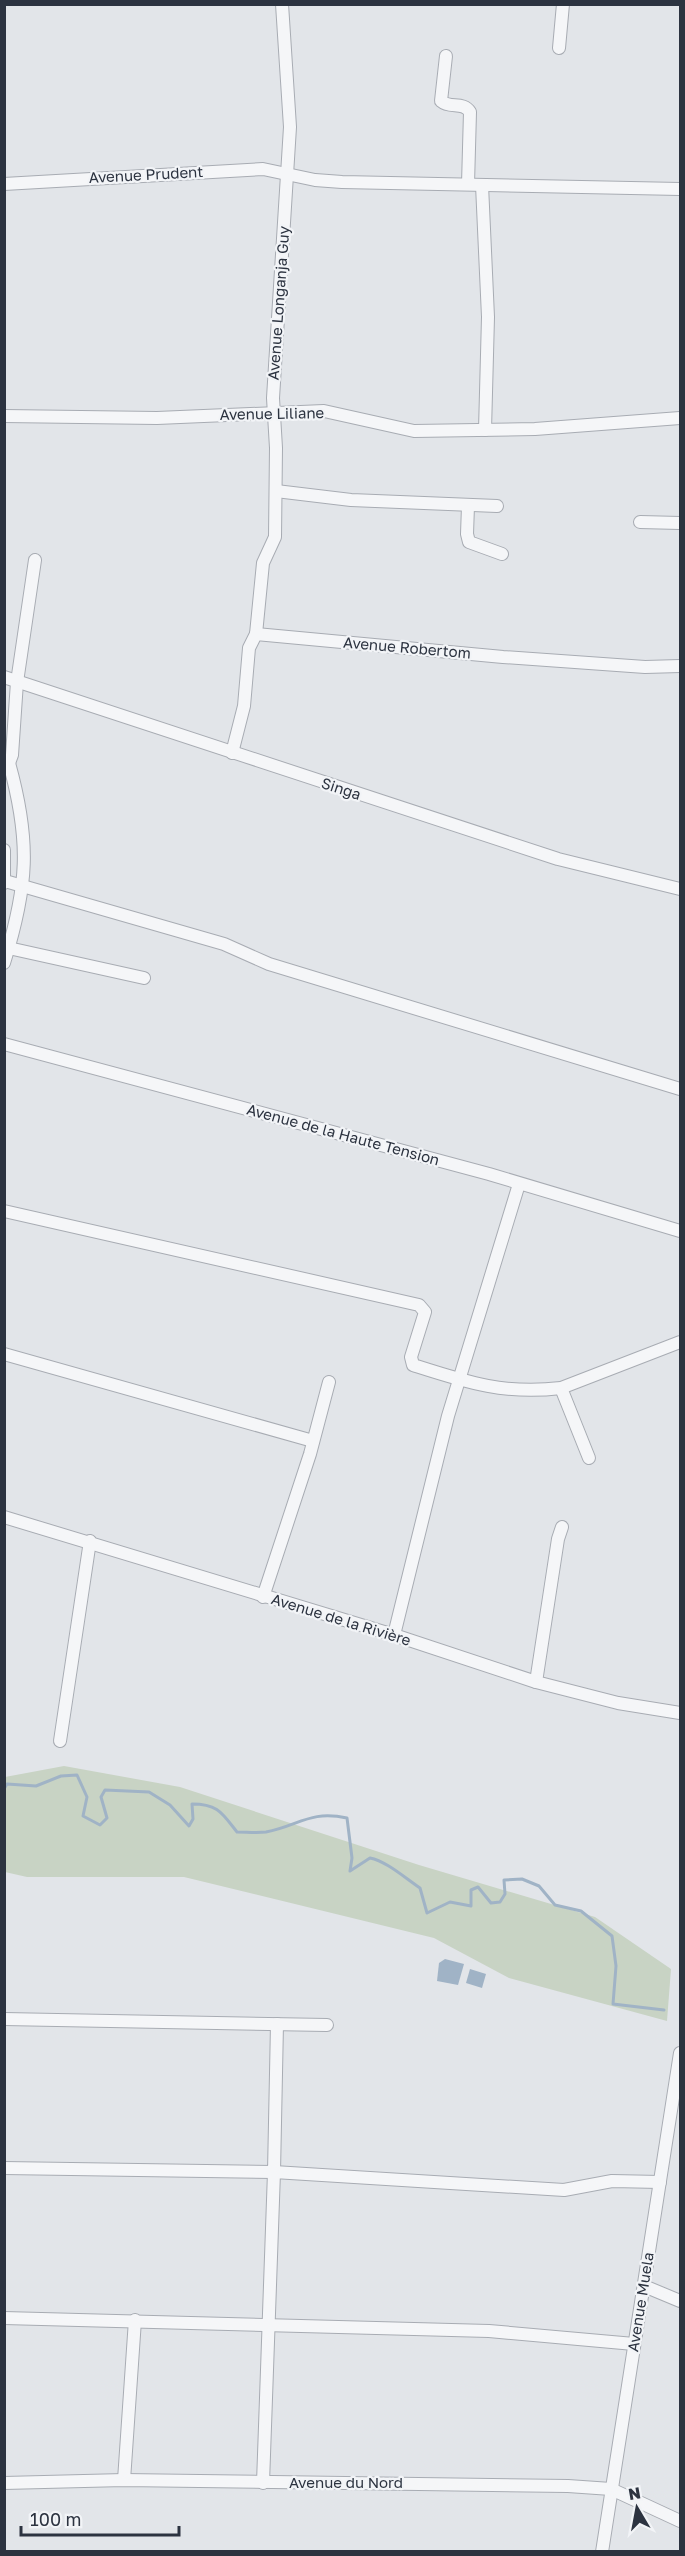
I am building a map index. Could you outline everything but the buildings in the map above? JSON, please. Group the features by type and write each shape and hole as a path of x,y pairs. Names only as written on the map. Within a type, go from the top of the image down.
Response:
{"street":[{"name":"Avenue Longanja Guy","path":"256,634 263,563 275,537 274,413 287,175 289,94 282,4"},
{"path":"559,48 563,4"},
{"path":"446,56 441,101 446,105 464,106 470,111 468,184"},
{"name":"Avenue Prudent","path":"4,184 263,169 335,182 681,189"},
{"path":"482,184 488,317 485,430"},
{"name":"Avenue Liliane","path":"4,416 157,418 324,411 414,431 535,429 681,418"},
{"path":"276,491 351,500 497,506"},
{"path":"468,506 469,542 502,554"},
{"path":"639,522 681,523"},
{"path":"4,963 24,887 24,840 18,796 7,765 12,755 17,682 35,560"},
{"path":"232,753 244,706 249,648 256,634"},
{"name":"Avenue Robertom","path":"256,634 503,657 652,667 681,666"},
{"name":"Singa","path":"4,677 558,858 681,889"},
{"path":"4,850 5,882 224,944 290,970 681,1089"},
{"path":"7,947 144,978"},
{"name":"Avenue de la Haute Tension","path":"4,1044 519,1184 681,1231"},
{"path":"394,1635 458,1379 519,1184"},
{"path":"4,1211 419,1305 425,1312 411,1362 413,1365 494,1389 542,1391 561,1388 681,1342"},
{"path":"4,1354 313,1441"},
{"path":"263,1597 313,1441 329,1382"},
{"path":"561,1388 589,1458"},
{"name":"Avenue de la Rivière","path":"4,1517 90,1541 263,1597 394,1635 536,1682 618,1703 681,1713"},
{"path":"536,1682 558,1539 562,1527"},
{"path":"60,1742 90,1541"},
{"path":"4,2019 327,2025"},
{"path":"263,2483 270,2323 277,2024"},
{"name":"Avenue Muela","path":"602,2552 681,2053"},
{"path":"4,2168 274,2172 564,2190 612,2181 660,2182"},
{"path":"644,2286 681,2301"},
{"path":"4,2318 270,2323 516,2332 634,2343"},
{"path":"124,2480 135,2320"},
{"name":"Avenue du Nord","path":"4,2483 124,2480 611,2489 681,2521"}],"green space":[{"path":"64,1766 180,1787 419,1865 595,1917 671,1969 667,2021 509,1978 434,1938 184,1877 27,1877 5,1872 5,1777"}],"water":[{"path":"445,1959 464,1964 458,1985 437,1981 439,1963"},
{"path":"470,1969 486,1974 482,1988 466,1983"}],"waterway":[{"path":"4,1789 7,1784 36,1786 61,1776 77,1775 87,1797 83,1816 100,1825 107,1818 101,1797 105,1790 149,1792 170,1805 189,1826 193,1819 192,1804 208,1806 219,1811 237,1832 266,1832 313,1817 347,1818 352,1858 350,1871 370,1858 395,1870 420,1888 427,1913 450,1902 471,1906 471,1890 478,1887 491,1903 500,1902 505,1894 504,1880 522,1879 539,1886 555,1905 581,1911 612,1936 616,1966 613,2004 664,2010"}]}
